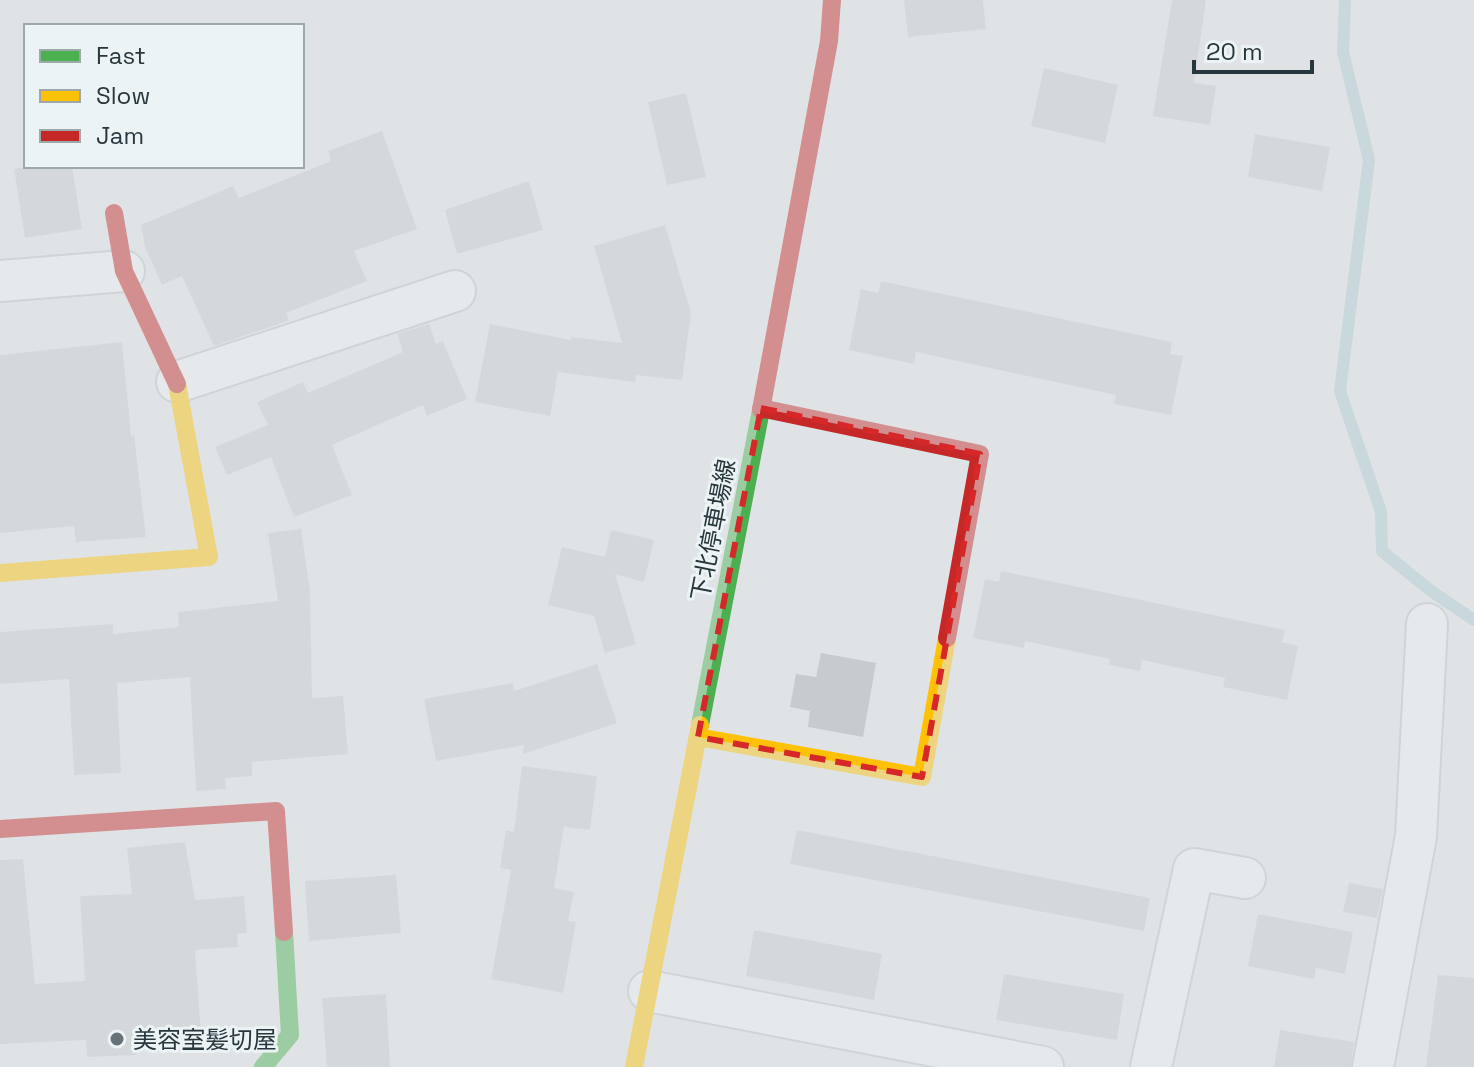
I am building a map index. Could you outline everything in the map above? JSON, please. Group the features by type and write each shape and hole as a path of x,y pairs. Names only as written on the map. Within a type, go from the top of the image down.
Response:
{"street":[{"name":"下北停車場線","path":"634,1067 761,408 829,41 832,0"},
{"path":"0,573 209,557 177,382 124,271 114,213"},
{"path":"0,281 124,271"},
{"path":"177,382 455,291"},
{"path":"698,737 922,777 980,454 761,408"},
{"path":"1373,1067 1416,836 1427,624"},
{"path":"0,829 276,811 290,1035 263,1067"},
{"path":"1151,1067 1194,869 1245,878"},
{"path":"649,991 1043,1067"}],"highlighted area":[{"path":"761,408 980,454 922,777 698,737"}],"building":[{"path":"904,0 983,0 986,29 908,37"},
{"path":"1172,0 1206,0 1194,83 1216,86 1210,125 1153,116"},
{"path":"1044,68 1118,85 1105,143 1031,126"},
{"path":"686,93 706,177 667,185 648,102"},
{"path":"382,131 417,229 354,251 367,281 286,313 289,320 214,346 182,276 162,285 145,247 141,225 233,186 239,198 331,161 328,151"},
{"path":"1255,134 1330,147 1322,191 1248,177"},
{"path":"72,168 82,229 25,238 14,169"},
{"path":"529,181 543,230 457,254 445,210"},
{"path":"665,225 691,313 682,380 636,375 635,382 558,372 550,416 475,402 490,324 571,340 571,337 622,343 594,246"},
{"path":"881,281 1172,342 1170,354 1183,356 1171,415 1114,404 1116,395 916,352 914,364 849,350 861,289 878,293"},
{"path":"429,324 436,344 443,341 467,399 427,416 423,405 332,445 352,495 294,517 271,457 227,475 215,447 268,425 257,402 303,382 308,393 403,352 397,334"},
{"path":"122,342 131,436 134,435 146,537 76,542 74,526 0,533 0,355"},
{"path":"301,529 310,591 312,698 343,696 348,754 252,762 252,776 225,778 226,789 196,791 190,677 117,683 121,773 74,775 69,679 0,684 0,632 113,624 113,634 179,627 178,612 278,601 268,533"},
{"path":"611,530 654,540 644,582 615,574 636,644 605,653 594,616 548,605 562,547 605,557"},
{"path":"1001,571 1285,630 1282,642 1298,646 1287,700 1223,687 1225,678 1142,660 1140,671 1109,665 1110,659 1025,641 1024,648 973,638 985,579 999,582"},
{"path":"821,653 876,663 863,737 808,727 810,711 790,707 796,674 816,677"},
{"path":"597,664 617,723 523,754 524,745 436,761 424,699 513,683 514,691"},
{"path":"522,766 597,776 590,830 564,827 554,888 574,892 568,921 576,922 563,993 491,979 511,870 500,868 506,830 514,832"},
{"path":"797,830 1150,898 1144,931 790,864"},
{"path":"185,842 195,900 244,896 247,933 237,934 238,947 195,950 201,1034 136,1040 136,1055 87,1057 86,1040 0,1044 0,860 23,859 35,984 85,981 80,896 132,894 127,848"},
{"path":"396,875 401,933 309,941 305,881"},
{"path":"1349,883 1383,889 1377,918 1343,912"},
{"path":"1258,914 1353,932 1345,974 1316,968 1314,979 1248,966"},
{"path":"754,930 882,954 874,1000 746,976"},
{"path":"1004,974 1124,994 1117,1040 996,1020"},
{"path":"1438,975 1474,978 1474,1067 1426,1067"},
{"path":"386,994 390,1067 327,1067 322,998"},
{"path":"1280,1030 1354,1042 1351,1067 1274,1067"}],"waterway":[{"path":"1345,0 1343,52 1369,160 1340,391 1381,512 1382,551 1431,591 1474,620"}],"traffic: fast":[{"path":"700,725 761,410"},
{"path":"263,1067 290,1035 284,932"}],"traffic: slow":[{"path":"0,573 209,557 177,384"},
{"path":"698,737 922,777 947,638"},
{"path":"634,1067 700,725"}],"traffic: jam":[{"path":"761,410 829,41 832,0"},
{"path":"114,213 124,271 177,384"},
{"path":"761,408 980,454 947,638"},
{"path":"0,829 276,811 284,932"}],"place":[{"name":"美容室髪切屋","path":"117,1039"}]}
